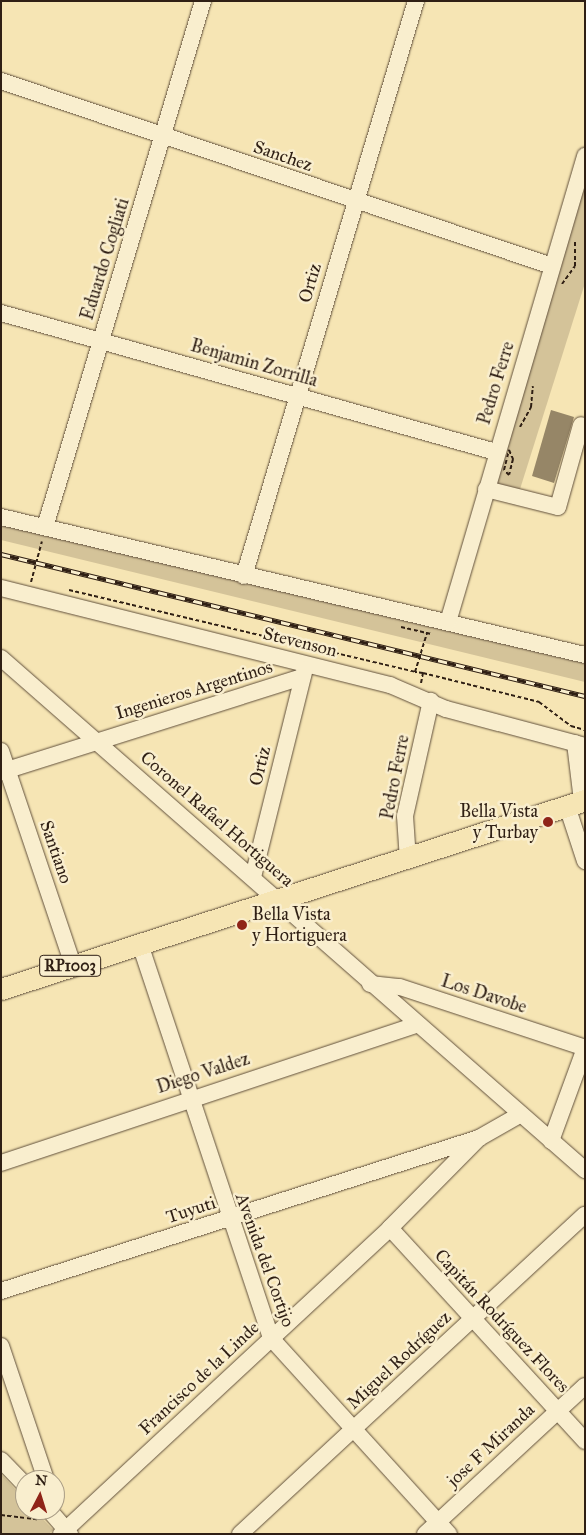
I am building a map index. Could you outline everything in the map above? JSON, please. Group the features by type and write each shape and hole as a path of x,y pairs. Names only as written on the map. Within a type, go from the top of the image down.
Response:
{"main road":[{"name":"RP1003","path":"1,989 408,860 578,802"}],"street":[{"name":"Eduardo Cogliati","path":"46,528 203,1"},
{"name":"Ortiz","path":"244,576 416,1"},
{"name":"Sanchez","path":"1,81 355,202 552,266"},
{"name":"Pedro Ferre","path":"440,620 486,489 585,156"},
{"name":"Benjamin Zorrilla","path":"1,313 496,452"},
{"path":"486,489 558,507 581,425"},
{"path":"1,517 244,576 585,655"},
{"name":"Stevenson","path":"1,588 28,585 304,671 425,698 580,744"},
{"name":"Coronel Rafael Hortiguera","path":"1,658 253,877 370,984 585,1170"},
{"name":"Ortiz","path":"253,877 304,671"},
{"name":"Ingenieros Argentinos","path":"4,771 304,671"},
{"name":"Pedro Ferre","path":"408,860 406,816 425,698"},
{"path":"580,744 578,802 585,861"},
{"name":"Santiano","path":"1,751 4,771 73,965"},
{"name":"Avenida del Cortijo","path":"140,944 228,1219 272,1338 352,1430 444,1528"},
{"name":"Los Davobe","path":"370,984 400,987 585,1048"},
{"name":"Diego Valdez","path":"1,1163 189,1098 417,1025"},
{"path":"551,1141 585,1048"},
{"name":"Francisco de la Linde","path":"64,1530 390,1228 479,1138 521,1114"},
{"name":"Tuyuti","path":"1,1291 479,1138"},
{"name":"Miguel Rodríguez","path":"240,1534 585,1215"},
{"name":"Capitán Rodríguez Flores","path":"390,1228 471,1320 585,1441"},
{"path":"1,1346 43,1470"},
{"name":"jose F Miranda","path":"425,1534 444,1528 557,1412 585,1386"},
{"path":"1,1460 15,1475"}],"path":[{"path":"515,432 531,407 530,379"},
{"path":"40,583 28,585 46,528"},
{"path":"67,589 538,702 571,726 585,730"},
{"path":"414,672 440,620"},
{"path":"423,673 425,698"},
{"path":"1,1516 64,1530"}],"shaded area":[{"path":"585,181 585,283 515,505 491,497"},
{"path":"1,521 585,659 585,682 1,540"},
{"path":"1,1474 15,1489 15,1520 44,1520 53,1530 49,1534 1,1534"}],"building":[{"path":"551,410 574,417 554,483 532,476"}],"railway":[{"path":"1,554 585,696"}],"place":[{"name":"Bella Vista y Turbay","path":"548,822"},
{"name":"Bella Vista y Hortiguera","path":"242,925"}]}
